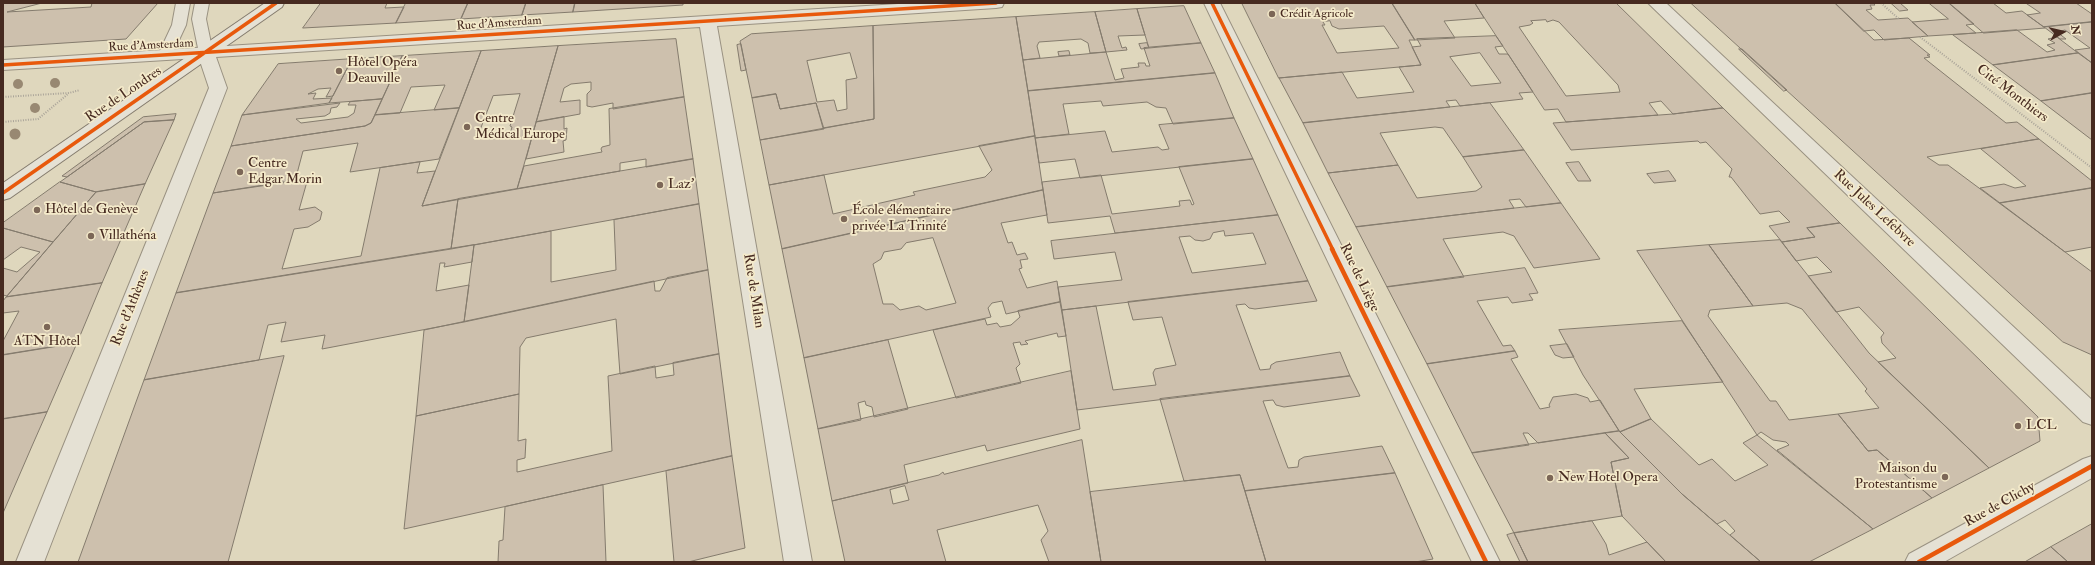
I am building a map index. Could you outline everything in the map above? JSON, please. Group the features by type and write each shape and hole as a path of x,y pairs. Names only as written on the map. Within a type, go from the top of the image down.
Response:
{"street":[{"name":"Rue de Londres","path":"3,193 276,3"},
{"name":"Rue d'Amsterdam","path":"3,65 996,3"},
{"name":"Rue de Liège","path":"1212,3 1486,562"},
{"name":"Rue Jules Lefebvre","path":"1656,3 2092,415"},
{"name":"Rue de Milan","path":"708,20 798,562"},
{"name":"Rue d'Athènes","path":"30,562 218,88 206,53"},
{"name":"Rue de Clichy","path":"1919,562 2092,466"}],"lane":[{"path":"165,55 179,25 183,3"},
{"path":"202,3 199,19 206,53"}],"path":[{"path":"1881,3 1899,19"},
{"path":"3,97 69,93 38,120 3,122"}],"building":[{"path":"3,3 42,3 7,12 91,7 92,3 158,3 126,39 3,47"},
{"path":"321,3 387,3 385,8 404,7 396,23 303,28"},
{"path":"406,3 468,3 461,19 396,23"},
{"path":"468,3 526,3 522,15 461,19"},
{"path":"526,3 575,3 573,12 522,15"},
{"path":"575,3 683,3 683,5 573,12"},
{"path":"1242,3 1392,3 1415,40 1409,40 1421,65 1279,78","holes":["1330,21 1332,26 1339,29 1384,26 1399,48 1337,53 1322,25 1325,25 1323,22"]},
{"path":"1392,3 1475,3 1484,18 1444,21 1455,38 1415,40"},
{"path":"1475,3 1616,3 1723,108 1673,114 1661,101 1649,103 1658,115 1566,122 1558,109 1545,110","holes":["1546,20 1547,22 1553,20 1559,22 1618,85 1620,92 1566,96 1519,27 1530,25 1533,23 1531,21"]},
{"path":"1691,3 1835,3 1874,40 1909,38 1930,55 1927,55 1930,57 1924,58 2006,123 2017,122 2039,139 1927,157 1939,165 1948,165 2092,272 2092,355 2063,342"},
{"path":"1835,3 1873,3 1875,5 1870,5 1872,9 1866,10 1878,20 1908,18 1928,36 1884,40 1874,30 1864,31"},
{"path":"1891,3 1900,3 1908,10 1900,11"},
{"path":"1929,3 1949,3 1974,24 1966,25 1976,33 1928,36 1912,22 1948,19"},
{"path":"1949,3 1993,3 2006,13 2022,11 2045,28 1984,33"},
{"path":"2026,3 2076,3 2092,14 2092,22 2044,27 2027,15 2040,13"},
{"path":"1184,6 1201,43 1149,48 1137,9"},
{"path":"1137,9 1145,35 1118,36 1122,48 1126,47 1127,50 1106,52 1095,12"},
{"path":"1095,12 1106,52 1090,53 1088,43 1081,39 1039,42 1037,46 1040,58 1023,60 1016,17"},
{"path":"1016,17 1035,136 769,185 760,140 874,119 873,26"},
{"path":"2092,22 2092,63 2075,50 2090,48 2065,30 2057,32 2066,39 2060,39 2044,27"},
{"path":"873,26 874,119 823,128 816,103 780,109 776,94 752,98 740,41 751,34","holes":["850,53 857,78 846,80 847,109 837,111 834,100 817,102 807,61"]},
{"path":"2017,30 2047,52 2055,50 2047,45 2055,43 2048,39 2057,37 2078,53 1993,65 1953,35"},
{"path":"1496,36 1503,46 1495,47 1499,54 1508,54 1533,92 1519,93 1523,99 1460,106 1456,100 1446,101 1450,107 1303,123 1279,78 1342,72 1357,98 1414,92 1399,67 1421,65 1412,47 1421,46 1417,39","holes":["1480,53 1501,83 1471,86 1450,57"]},
{"path":"676,39 684,97 613,109 613,103 592,107 587,106 587,94 591,90 591,82 571,84 564,88 560,102 580,100 580,114 536,122 558,46"},
{"path":"1147,43 1149,48 1141,49 1139,44"},
{"path":"1201,43 1215,73 1028,91 1023,60 1106,52 1115,80 1124,78 1121,69 1139,67 1138,63 1145,63 1146,66 1150,66 1144,48"},
{"path":"741,44 746,70 741,71 737,45"},
{"name":"Centre Médical Europe","path":"558,46 517,189 422,206 481,51","holes":["520,94 510,126 512,127 509,138 499,139 502,132 491,133 489,138 477,138 493,96"]},
{"path":"1739,49 1742,49 1787,90 1784,91"},
{"path":"481,51 459,108 434,110 445,85 411,87 400,113 375,115 402,56"},
{"path":"1069,51 1070,55 1059,56 1058,52"},
{"path":"2078,53 2092,63 2092,93 2041,101 1993,65"},
{"path":"402,56 382,99 329,103 352,59"},
{"path":"352,59 333,96 326,97 331,88 318,89 308,94 316,93 313,99 332,98 329,103 242,115 278,64"},
{"path":"1215,73 1234,118 1173,124 1166,108 1156,107 1147,102 1103,106 1101,101 1063,104 1069,134 1035,138 1028,91"},
{"path":"2092,93 2092,140 2041,101"},
{"path":"776,94 780,109 816,103 824,129 760,140 752,98"},
{"path":"684,97 693,159 646,167 646,159 620,163 620,171 517,189 524,166 602,152 602,147 610,145 609,109"},
{"path":"382,99 371,123 365,126 231,146 242,115 340,103 337,107 331,108 330,113 325,116 296,119 301,123 348,117 354,113 356,105 348,105 350,102"},
{"path":"1490,103 1524,150 1463,157 1443,128 1435,127 1380,133 1398,165 1328,173 1303,123"},
{"path":"459,108 439,159 350,172 358,143 303,151 295,181 213,193 231,146 365,126 371,123 375,115"},
{"path":"1723,108 1840,223 1807,228 1815,237 1782,242 1769,226 1790,222 1779,211 1760,214 1731,177 1729,177 1732,169 1706,142 1700,143 1698,141 1571,150 1553,123 1673,114"},
{"path":"176,114 174,120 144,122 67,177 62,176 143,117"},
{"path":"564,117 564,129 567,128 566,140 563,141 564,152 526,159 536,122"},
{"path":"1234,118 1253,159 1080,178 1075,159 1039,163 1035,138 1105,131 1112,152 1158,147 1162,150 1169,149 1159,125"},
{"path":"174,120 145,184 96,192 60,182 144,122"},
{"name":"École élémentaire privée La Trinité","path":"1035,136 1043,190 782,249 769,185 824,175 833,214 915,195 913,192 985,177 992,170 979,146"},
{"path":"2039,139 2092,181 2092,188 2000,203 1980,188 2004,184 2015,188 2026,186 1981,149"},
{"path":"1524,150 1561,203 1526,207 1520,199 1509,200 1514,208 1356,227 1328,173 1398,165 1417,198 1476,191 1482,187 1463,157"},
{"path":"693,159 699,204 451,249 458,199"},
{"path":"1253,159 1278,215 1115,233 1110,216 1048,223 1042,182 1101,175 1112,214 1180,206 1179,201 1190,200 1192,205 1194,204 1179,167"},
{"path":"420,162 417,173 435,171 422,206 458,199 451,249 176,293 213,193 308,178 299,210 315,207 322,212 320,220 308,227 294,229 282,269 361,256 380,168"},
{"path":"1579,162 1591,181 1578,181 1566,163"},
{"path":"1669,171 1676,181 1654,183 1647,174"},
{"path":"60,182 96,192 53,242 3,228 3,223"},
{"name":"Villathéna","path":"145,184 102,283 6,297 96,192"},
{"path":"2092,188 2092,247 2065,252 2000,203"},
{"path":"1043,190 1047,215 1001,223 1008,243 1012,242 1017,255 1025,253 1028,259 1020,260 1022,268 1019,269 1027,288 1057,281 1060,302 1006,314 1002,301 992,303 988,308 991,317 804,358 782,249","holes":["933,238 956,303 926,310 919,306 900,310 893,304 883,304 873,264 881,259 884,252 901,249 906,243"]},
{"path":"1561,203 1600,259 1534,268 1514,236 1503,232 1443,239 1464,277 1387,287 1356,227"},
{"path":"699,204 708,270 464,322 474,245 551,231 551,282 616,270 614,220"},
{"path":"1278,215 1308,281 1062,310 1058,287 1122,280 1115,252 1054,259 1051,241","holes":["1224,231 1225,236 1253,233 1266,264 1192,273 1179,237 1190,236 1195,240 1203,241 1210,239 1213,233"]},
{"path":"1840,223 2038,417 2040,441 1989,468 1878,362 1896,358 1882,343 1881,337 1884,333 1859,307 1836,312 1808,276 1832,272 1817,257 1796,261 1782,242 1815,237 1807,228"},
{"path":"3,228 53,242 7,296 3,295 3,268 17,272 40,252 21,247 3,260"},
{"path":"1780,240 1869,353 1989,468 1932,498 1877,450 1868,451 1838,414 1879,408 1865,391 1867,389 1802,309 1787,303 1753,306 1709,245"},
{"path":"474,245 472,262 444,267 445,263 440,263 436,291 469,285 464,322 322,349 325,335 281,342 286,322 268,325 259,360 144,380 176,293"},
{"path":"1709,245 1753,306 1710,310 1708,316 1770,401 1776,401 1789,420 1838,414 1868,451 1877,450 1932,498 1873,529 1777,450 1789,445 1786,442 1773,440 1761,432 1757,435 1637,251"},
{"path":"1525,268 1538,293 1529,294 1533,300 1512,303 1508,297 1477,301 1503,346 1511,345 1515,351 1427,364 1387,287"},
{"path":"708,270 719,354 620,374 616,319 526,338 520,347 519,394 416,416 424,330 654,281 655,291 660,291 667,278"},
{"path":"1308,281 1317,301 1255,309 1249,308 1245,304 1236,305 1260,370 1270,369 1271,365 1276,362 1340,352 1350,376 1077,410 1062,310 1096,306 1113,390 1156,385 1153,373 1155,369 1176,365 1162,317 1133,320 1128,302"},
{"name":"ATN Hôtel","path":"102,283 77,343 3,355 3,341 19,311 3,313 3,301 6,297"},
{"path":"1060,302 1066,336 1058,337 1057,333 1025,341 1028,344 1021,345 1020,342 1013,343 1020,364 1016,368 1021,383 956,398 933,330 985,319 987,325 997,323 1000,327 1011,325 1020,317 1018,311"},
{"path":"1682,321 1723,382 1634,389 1651,419 1620,432 1583,375 1559,330"},
{"path":"888,340 908,409 874,417 872,407 866,405 865,401 858,403 861,420 818,429 804,358"},
{"path":"77,343 47,412 3,419 3,355"},
{"path":"1567,344 1574,357 1563,358 1555,355 1550,346"},
{"path":"1515,351 1518,357 1511,359 1540,409 1550,407 1549,405 1553,397 1576,394 1588,398 1590,402 1600,400 1619,431 1538,443 1528,433 1523,433 1529,445 1472,453 1427,364"},
{"path":"719,354 732,456 404,529 416,416 519,394 518,441 526,439 525,458 517,460 517,472 612,451 608,376 655,366 656,378 674,375 673,363"},
{"path":"284,356 228,562 78,562 144,380"},
{"path":"1071,371 1080,429 987,451 985,445 904,465 908,483 832,501 818,429"},
{"path":"1350,376 1360,396 1284,407 1276,405 1273,400 1263,401 1288,468 1298,467 1299,460 1304,457 1382,446 1395,473 1245,491 1240,475 1184,481 1160,399"},
{"path":"47,412 32,446 3,513 3,419"},
{"path":"1651,419 1699,465 1712,459 1735,481 1768,465 1743,443 1757,435 1873,529 1809,562 1761,562 1730,535 1735,531 1725,520 1717,524 1682,494 1620,432"},
{"path":"1619,431 1682,494 1761,562 1666,562 1622,516 1611,462 1629,458 1605,433"},
{"name":"New Hotel Opera","path":"1605,433 1629,458 1611,462 1622,516 1514,533 1472,453"},
{"path":"1082,440 1101,562 1049,562 1041,540 1048,531 1038,505 937,530 946,562 845,562 832,501 939,475 943,472 944,474","holes":["905,486 909,500 893,504 890,490"]},
{"path":"732,456 745,548 688,562 674,562 666,471"},
{"path":"1395,473 1433,559 1415,562 1266,562 1245,491"},
{"path":"1240,475 1266,562 1101,562 1090,492"},
{"path":"603,485 606,562 498,562 499,541 503,540 505,507"},
{"path":"1592,521 1606,544 1609,555 1647,542 1666,562 1528,562 1514,533"},
{"path":"2092,524 2092,562 2068,562 2051,547"},
{"path":"1514,533 1528,562 1520,562 1507,535"},
{"path":"2051,547 2068,562 2025,562"}],"cycle path":[{"path":"3,193 276,3"},
{"path":"3,65 996,3"},
{"path":"1212,3 1486,562"},
{"path":"1919,562 2092,466"}],"place":[{"name":"Crédit Agricole","path":"1272,14"},
{"name":"Hôtel Opéra Deauville","path":"339,71"},
{"name":"Centre Médical Europe","path":"467,127"},
{"name":"Centre Edgar Morin","path":"240,172"},
{"name":"Laz'","path":"660,185"},
{"name":"Hôtel de Genève","path":"37,210"},
{"name":"École élémentaire privée La Trinité","path":"844,219"},
{"name":"Villathéna","path":"91,236"},
{"name":"ATN Hôtel","path":"47,327"},
{"name":"LCL","path":"2018,426"},
{"name":"Maison du Protestantisme","path":"1945,477"},
{"name":"New Hotel Opera","path":"1550,478"}]}
